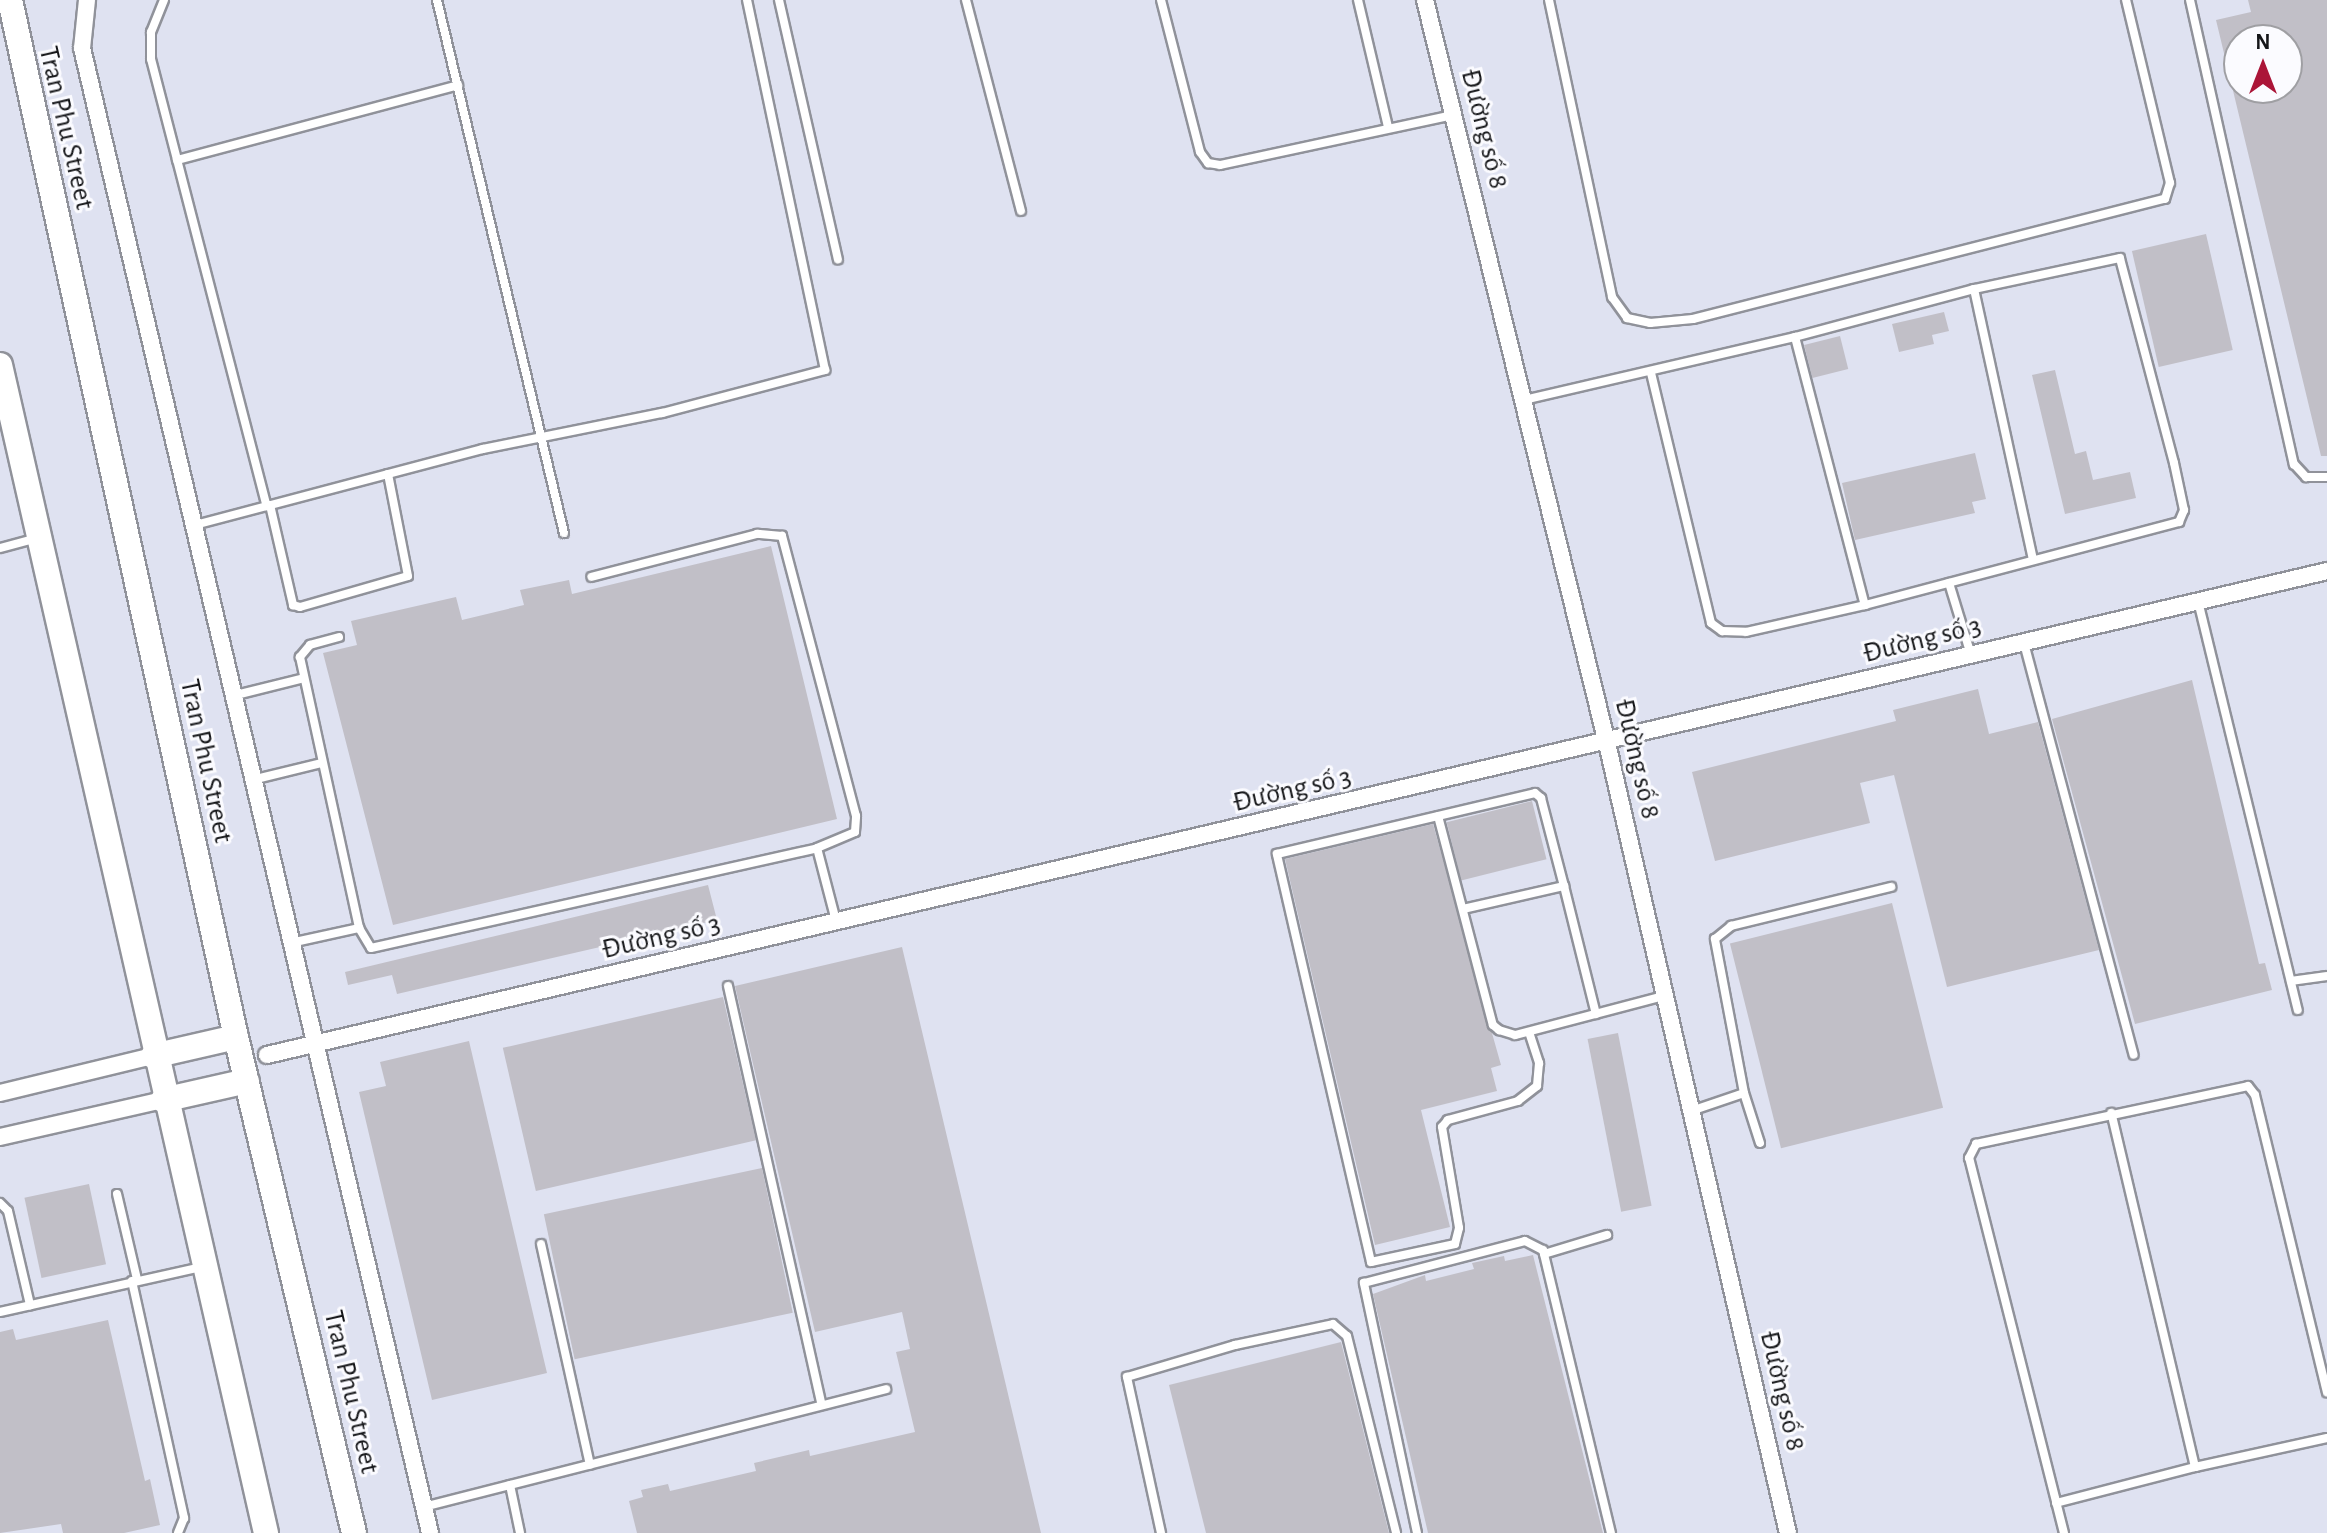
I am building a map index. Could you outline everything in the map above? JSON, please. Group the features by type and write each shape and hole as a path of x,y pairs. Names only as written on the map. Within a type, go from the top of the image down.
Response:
{"main road":[{"name":"Tran Phu Street","path":"10,0 236,1037 354,1533"},
{"path":"0,365 163,1100 266,1533"},
{"path":"153,1056 236,1037"},
{"path":"163,1100 247,1081"}],"street":[{"path":"87,0 82,48 295,942 430,1533"},
{"name":"Đường số 8","path":"1425,0 1607,743 1788,1533"},
{"name":"Đường số 3","path":"267,1055 1607,743 2327,571"},
{"path":"236,1037 267,1055 247,1081"},
{"path":"0,1093 153,1056"},
{"path":"0,1137 163,1100"}],"lane":[{"path":"164,0 151,32 151,59 293,605 300,607 408,576 388,474"},
{"path":"437,0 564,533"},
{"path":"195,525 388,474 825,370 747,0"},
{"path":"779,0 838,259"},
{"path":"966,0 1021,211"},
{"path":"1161,0 1200,152 1208,163 1220,165 1453,115"},
{"path":"1358,0 1388,127"},
{"path":"1549,0 1612,297 1627,318 1650,323 1693,319 2165,199 2170,183 2126,0"},
{"path":"2190,0 2294,464 2306,477 2327,477"},
{"path":"177,160 458,85"},
{"path":"1524,400 1651,373 1974,289 2120,258 2184,510 2179,522 1949,583 1746,632 1722,631 1711,623 1651,373"},
{"path":"1974,289 2033,560"},
{"path":"1795,337 1865,605"},
{"path":"339,637 302,650 304,678 359,928 371,948 387,948 817,848 848,838 855,832 856,816 782,536 757,534 591,577"},
{"path":"0,548 38,538"},
{"path":"1949,583 1971,655"},
{"path":"2198,601 2298,1010"},
{"path":"2024,643 2134,1055"},
{"path":"236,695 304,678"},
{"path":"256,779 321,763"},
{"path":"1529,1032 1539,1063 1537,1086 1518,1101 1448,1120 1442,1127 1459,1228 1455,1244 1371,1262 1277,854 1535,793 1541,798 1596,1014"},
{"path":"1438,816 1493,1025 1515,1035 1665,995"},
{"path":"817,848 837,923"},
{"path":"1463,909 1564,886"},
{"path":"1760,1143 1744,1093 1715,939 1720,931 1891,887"},
{"path":"295,942 359,928"},
{"path":"2291,981 2327,976"},
{"path":"728,986 822,1405"},
{"path":"2064,1533 1970,1148 2111,1113 2248,1086 2255,1095 2327,1392"},
{"path":"1691,1111 1744,1093"},
{"path":"2111,1113 2195,1467"},
{"path":"117,1194 184,1518 178,1533"},
{"path":"0,1203 8,1211 30,1305"},
{"path":"1544,1254 1607,1235"},
{"path":"1417,1533 1364,1283 1525,1241 1534,1241 1544,1254 1611,1533"},
{"path":"541,1244 590,1465"},
{"path":"0,1312 203,1267"},
{"path":"1161,1533 1127,1377 1207,1352 1333,1324 1347,1336 1396,1533"},
{"path":"424,1507 886,1389"},
{"path":"2056,1503 2195,1467 2327,1438"},
{"path":"510,1485 520,1533"}],"shaded area":[{"path":"0,0 2327,0 2327,1533 0,1533"}],"building":[{"path":"2248,0 2327,0 2327,456 2321,456 2236,104 2303,104 2303,24 2223,24 2223,49 2216,20 2251,12"},
{"path":"2206,234 2233,350 2159,367 2132,251"},
{"path":"1944,312 1949,331 1932,335 1934,344 1899,352 1892,324"},
{"path":"1840,336 1848,369 1812,378 1804,345"},
{"path":"2055,370 2075,454 2086,451 2093,480 2130,472 2136,498 2065,514 2032,375"},
{"path":"1975,453 1986,499 1972,502 1975,513 1855,540 1842,483"},
{"path":"771,546 837,819 393,925 323,653 357,645 351,621 456,597 462,620 524,605 520,590 569,580 572,594"},
{"path":"2192,680 2259,964 2265,963 2272,990 2135,1024 2052,719"},
{"path":"1978,689 1989,734 2038,722 2099,950 1947,987 1894,775 1860,783 1870,823 1715,861 1692,772 1896,721 1893,710"},
{"path":"1532,801 1547,859 1461,881 1447,822"},
{"path":"1433,824 1501,1065 1491,1068 1497,1091 1421,1110 1450,1227 1375,1245 1285,859"},
{"path":"708,885 717,920 397,994 392,975 348,985 345,972"},
{"path":"1892,903 1943,1108 1781,1148 1730,943"},
{"path":"902,947 1041,1533 637,1533 629,1501 643,1497 641,1490 668,1484 670,1491 756,1471 754,1463 809,1450 810,1456 915,1432 896,1352 910,1349 902,1312 815,1332 735,986"},
{"path":"723,997 756,1140 536,1191 503,1048"},
{"path":"1618,1033 1652,1206 1621,1212 1588,1039"},
{"path":"469,1041 547,1373 432,1400 359,1092 386,1086 380,1062"},
{"path":"762,1168 793,1313 575,1359 544,1214"},
{"path":"89,1184 106,1264 41,1278 24,1198"},
{"path":"1533,1255 1603,1533 1428,1533 1373,1294 1425,1275 1426,1281 1474,1269 1472,1263 1504,1256 1505,1261"},
{"path":"108,1320 145,1481 150,1479 160,1525 124,1533 63,1533 61,1524 0,1533 0,1332 13,1329 16,1340"},
{"path":"1341,1342 1389,1533 1206,1533 1169,1385"}]}
